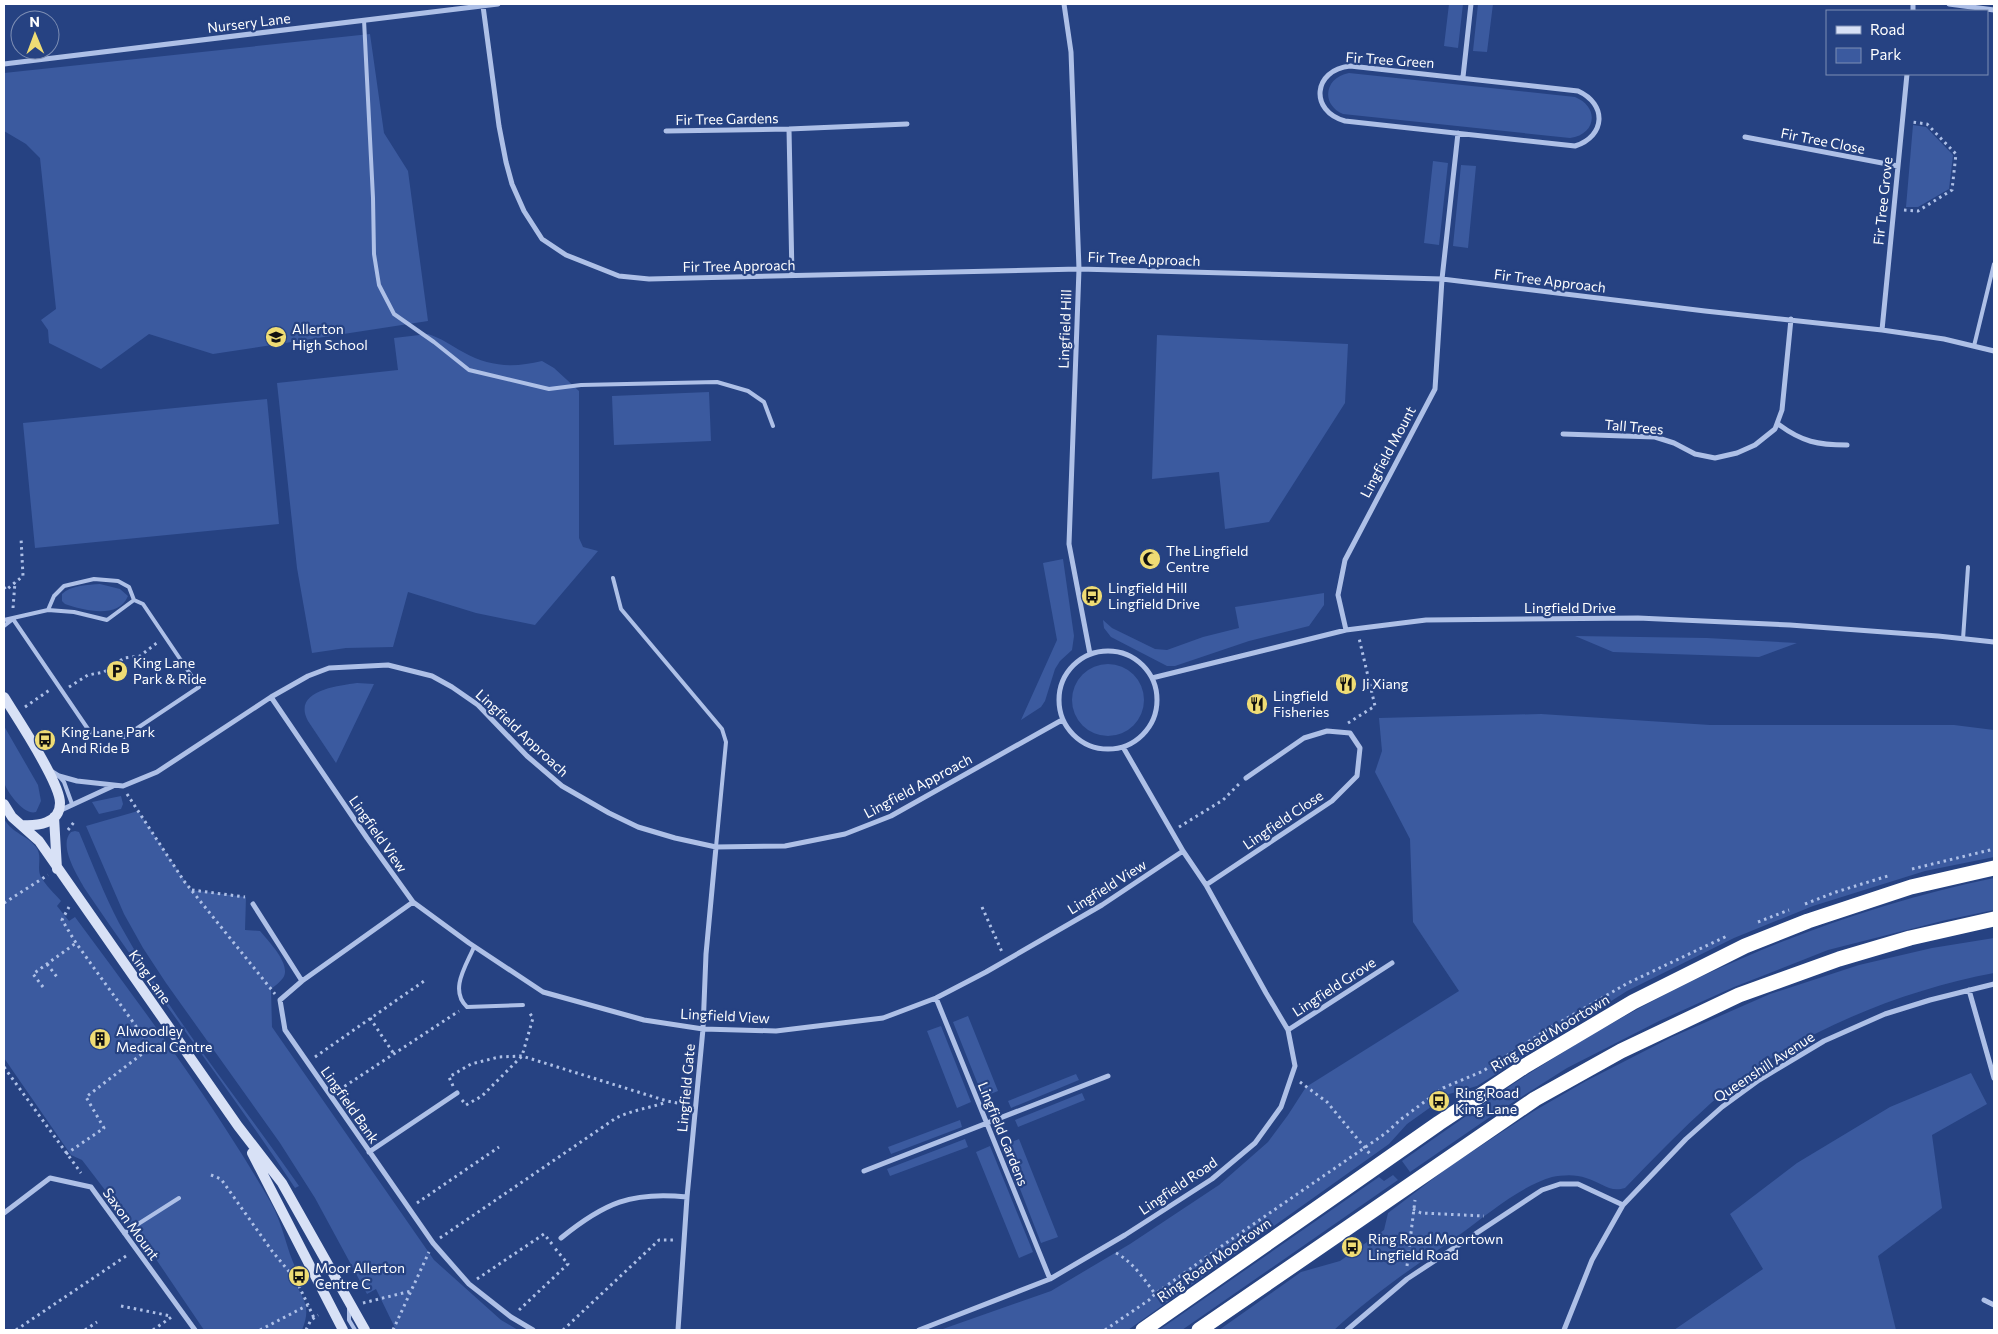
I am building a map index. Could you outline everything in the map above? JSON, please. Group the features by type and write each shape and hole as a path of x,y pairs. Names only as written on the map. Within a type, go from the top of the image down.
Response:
{"highway":[{"name":"Ring Road Moortown","path":"1143,1330 1439,1123 1525,1066 1633,1002 1746,946 1808,921 1912,887 1994,868"},
{"path":"1198,1330 1535,1099 1621,1050 1739,994 1839,959 1910,938 1994,919"}],"street":[{"name":"Nursery Lane","path":"4,64 498,4"},
{"name":"Lingfield Hill","path":"1064,4 1071,52 1079,269 1069,544 1090,654"},
{"path":"1463,77 1471,4"},
{"path":"1949,4 1994,10"},
{"name":"Fir Tree Approach","path":"483,6 499,126 506,162 512,184 524,211 542,238 566,255 619,276 649,279 1079,269 1442,279 1705,311 1882,330 1944,339 1994,351"},
{"name":"Fir Tree Green","path":"1350,66 1463,77 1578,91 1594,101 1599,119 1597,129 1592,137 1584,143 1575,146 1458,133 1336,118 1328,113 1322,105 1320,96 1325,78 1332,71 1340,67 1350,66"},
{"name":"Fir Tree Grove","path":"1882,330 1907,75"},
{"name":"Fir Tree Gardens","path":"666,131 789,129 907,124"},
{"name":"Fir Tree Gardens","path":"789,129 792,276"},
{"name":"Lingfield Mount","path":"1346,630 1338,595 1345,560 1435,389 1442,279 1458,133"},
{"name":"Fir Tree Close","path":"1745,137 1898,166"},
{"path":"1790,319 1782,410 1778,424 1792,435 1808,441 1825,445 1847,445"},
{"name":"Tall Trees","path":"1563,434 1654,437 1674,443 1695,454 1715,458 1737,453 1755,445 1775,430 1778,424"},
{"name":"Lingfield Drive","path":"1152,678 1346,630 1426,620 1638,618 1790,625 1994,642"},
{"path":"1107,650 1129,656 1143,666 1152,678 1157,695 1157,707 1151,723 1138,739 1123,747 1110,749 1093,747 1078,740 1062,720 1058,703 1062,681 1071,667 1090,654 1107,650"},
{"name":"Lingfield Approach","path":"47,768 59,776 77,781 123,786 157,772 271,697 308,676 329,668 388,665 432,676 452,687 478,705 527,756 562,786 609,813 638,826 675,838 716,847 785,846 845,834 891,816 1062,720"},
{"path":"4,697 47,768 59,796 60,805 56,814 46,824 36,826 21,825"},
{"name":"Lingfield View","path":"271,697 413,902 543,992 644,1020 703,1029 776,1030 883,1018 936,998 1006,960 1102,905 1183,851"},
{"path":"1246,778 1304,738 1326,731 1339,732"},
{"name":"Lingfield Close","path":"1206,884 1332,801 1357,776 1360,748 1350,733 1339,732"},
{"name":"Lingfield Road","path":"919,1330 1050,1279 1105,1246 1212,1179 1255,1143 1281,1107 1295,1066 1288,1030 1206,884 1183,851 1123,747"},
{"name":"Lingfield Approach","path":"56,814 72,804 113,786"},
{"name":"King Lane","path":"4,804 12,817 39,841 238,1126 282,1183 365,1330"},
{"path":"56,814 57,869"},
{"name":"Lingfield Gate","path":"678,1330 687,1197 703,1029 706,954 716,847"},
{"path":"280,1000 302,981 413,902"},
{"path":"253,904 302,981"},
{"name":"Lingfield Grove","path":"1288,1030 1392,963"},
{"name":"Queenshill Avenue","path":"1564,1330 1592,1260 1623,1206 1686,1139 1722,1107 1759,1080 1824,1041 1885,1014 1994,984"},
{"path":"1969,990 1994,1078"},
{"name":"Lingfield Gardens","path":"936,998 1050,1279"},
{"name":"Lingfield Bank","path":"280,1000 286,1030 433,1243 469,1284 511,1317 533,1330"},
{"path":"864,1171 1108,1076"},
{"path":"369,1152 456,1093"},
{"name":"King Lane","path":"238,1126 343,1330"},
{"name":"Saxon Mount","path":"4,1212 50,1178 91,1187 195,1330"},
{"path":"1347,1330 1407,1279 1542,1190 1560,1184 1578,1184 1623,1206"},
{"path":"562,1238 581,1222 604,1208 635,1197 661,1194 687,1197"},
{"path":"1984,1300 1994,1305"}],"lane":[{"path":"364,20 374,254 379,285 394,314 469,370 549,389 581,385 717,382 748,391 764,402 774,426"},
{"path":"1974,346 1994,264"},
{"path":"1963,639 1968,567"},
{"path":"613,578 621,609 722,729 726,742 716,847"},
{"path":"13,619 90,732 124,737 199,687 143,604 134,600 129,587 118,581 94,579 64,586 54,596 48,610"},
{"path":"4,620 48,610 74,612 107,620 134,600"},
{"path":"4,626 13,619"},
{"path":"59,776 64,782 72,804"},
{"path":"474,946 459,982 458,994 461,1002 467,1008 523,1005"},
{"path":"124,1233 179,1198"},
{"path":"349,1302 349,1320 355,1330"}],"path":[{"path":"1894,209 1918,211 1952,190 1956,154 1927,124 1902,121"},
{"path":"4,587 6,590 23,576 21,538"},
{"path":"13,619 15,582"},
{"path":"1339,732 1348,723 1375,706 1356,628"},
{"path":"14,714 50,690 68,687 88,675 104,672 124,658 140,656 165,637"},
{"path":"1172,832 1223,800 1246,778"},
{"path":"123,786 191,890 280,1000"},
{"path":"4,903 57,869"},
{"path":"191,890 246,897 253,904"},
{"path":"66,1154 104,1128 86,1097 151,1047 76,943 62,920 69,907"},
{"path":"982,907 1006,960"},
{"path":"42,988 33,974 76,943"},
{"path":"47,964 57,976"},
{"path":"307,1062 427,979"},
{"path":"523,1005 533,1018 522,1056 482,1096 466,1105 456,1093 449,1077 471,1064 499,1057 522,1056 667,1101 696,1107"},
{"path":"330,1096 450,1016 467,1008"},
{"path":"370,1018 394,1054"},
{"path":"4,1067 91,1187"},
{"path":"1105,1330 1226,1243 1386,1133 1400,1120 1443,1088 1482,1071"},
{"path":"1291,1076 1327,1102 1365,1148"},
{"path":"393,1330 433,1243 616,1118 629,1112 667,1101"},
{"path":"409,1209 499,1147"},
{"path":"211,1175 221,1179 272,1251 286,1265 296,1280 316,1316 311,1320 306,1330"},
{"path":"1407,1279 1401,1271 1408,1265 1413,1209 1421,1213 1499,1217"},
{"path":"469,1284 544,1234 568,1264 511,1317"},
{"path":"553,1246 562,1238"},
{"path":"563,1330 659,1240 684,1240"},
{"path":"1105,1246 1124,1257 1155,1294"},
{"path":"16,1330 136,1249"},
{"path":"260,1330 308,1304"},
{"path":"121,1306 173,1317"},
{"path":"153,1330 181,1311"},
{"path":"85,1330 97,1322"}],"green space":[{"path":"1449,4 1463,4 1458,48 1444,46"},
{"path":"1478,4 1493,4 1487,52 1473,51"},
{"path":"370,34 384,133 408,171 428,321 213,354 149,334 101,369 49,343 48,330 41,320 56,309 40,158 26,144 4,131 4,73"},
{"path":"1349,73 1575,97 1588,107 1592,120 1585,132 1570,138 1343,114 1331,104 1328,98 1328,91 1330,85 1335,80"},
{"path":"1913,125 1926,127 1953,155 1949,189 1918,207 1906,207"},
{"path":"1433,161 1448,163 1439,245 1424,243"},
{"path":"1461,165 1476,166 1468,248 1453,246"},
{"path":"428,334 483,361 502,365 521,365 542,361 554,368 579,391 579,538 583,547 598,551 535,625 476,613 408,592 393,647 346,648 312,653 297,568 277,383 398,370 394,338"},
{"path":"1157,335 1348,344 1345,403 1269,522 1225,529 1219,472 1152,479"},
{"path":"709,392 711,441 614,445 612,396"},
{"path":"267,399 279,524 35,548 23,423"},
{"path":"1063,559 1074,636 1072,650 1060,661 1055,669 1045,701 1041,707 1021,720 1057,640 1043,563"},
{"path":"100,584 120,589 128,596 123,603 108,611 81,609 65,604 62,601 62,594 70,589"},
{"path":"1324,593 1324,605 1309,626 1249,641 1175,666 1167,666 1111,637 1104,628 1103,620 1112,628 1155,649 1167,650 1203,637 1239,628 1235,607"},
{"path":"1575,636 1707,638 1797,643 1759,657 1613,652"},
{"path":"1108,664 1122,667 1134,674 1141,686 1144,700 1141,714 1134,726 1122,733 1108,736 1094,733 1082,726 1075,714 1072,700 1075,686 1082,674 1094,667"},
{"path":"357,683 374,684 336,763 308,721 305,711 306,703 311,697 328,688"},
{"path":"1541,714 1710,725 1954,725 1994,730 1994,857 1925,871 1813,906 1734,938 1627,991 1477,1086 1449,1094 1407,1124 1389,1144 1128,1330 940,1330 1051,1291 1130,1244 1219,1185 1268,1142 1306,1087 1459,991 1413,922 1410,839 1375,772 1382,751 1379,718"},
{"path":"4,726 38,785 41,801 36,812 27,811 17,803 4,782"},
{"path":"121,796 123,804 121,809 99,814 92,802"},
{"path":"138,811 191,890 246,897 245,930 260,931 274,947 284,967 285,973 283,978 271,989 272,1027 434,1260 501,1320 518,1330 396,1330 376,1289 367,1294 315,1198 280,1143 166,983 124,914 86,826"},
{"path":"4,819 12,828 36,847 39,854 41,877 61,901 57,906 69,921 75,917 152,1021 225,1128 270,1201 297,1271 291,1277 305,1302 306,1315 302,1330 204,1330 141,1237 82,1160 71,1155 4,1058"},
{"path":"71,832 79,832 119,923 160,991 299,1186 295,1188 85,889 70,860 68,852 68,838"},
{"path":"1994,878 1994,910 1946,920 1828,950 1734,987 1659,1021 1567,1068 1490,1117 1410,1172 1402,1161 1501,1092 1562,1053 1664,995 1770,946 1825,926 1937,891"},
{"path":"1994,938 1994,973 1957,981 1882,1005 1844,1020 1773,1057 1711,1103 1625,1188 1614,1189 1582,1177 1569,1175 1540,1181 1505,1201 1364,1304 1334,1330 1219,1330 1301,1272 1340,1261 1384,1230 1388,1213 1450,1166 1534,1111 1586,1081 1672,1037 1770,994 1859,965 1932,948"},
{"path":"968,1016 998,1091 983,1097 953,1022"},
{"path":"941,1026 971,1102 957,1108 927,1031"},
{"path":"1971,1073 1987,1104 1932,1135 1942,1208 1878,1256 1896,1330 1674,1330 1763,1269 1730,1214 1797,1163 1890,1107"},
{"path":"1076,1074 1079,1080 1011,1108 1008,1101"},
{"path":"1082,1093 1085,1100 1018,1127 1015,1120"},
{"path":"960,1120 962,1127 891,1154 888,1147"},
{"path":"965,1139 968,1147 890,1176 887,1169"},
{"path":"1019,1139 1058,1237 1041,1243 1003,1145"},
{"path":"990,1146 1033,1252 1019,1258 976,1152"},
{"path":"1393,1175 1398,1180 1182,1330 1159,1330 1379,1177 1384,1181"}],"place":[{"name":"Allerton High School","path":"276,337"},
{"name":"The Lingfield Centre","path":"1150,559"},
{"name":"Lingfield Hill Lingfield Drive","path":"1092,596"},
{"name":"King Lane Park & Ride","path":"117,671"},
{"name":"Ji Xiang","path":"1346,684"},
{"name":"Lingfield Fisheries","path":"1257,704"},
{"name":"King Lane Park And Ride B","path":"45,740"},
{"name":"Alwoodley Medical Centre","path":"100,1039"},
{"name":"Ring Road King Lane","path":"1439,1101"},
{"name":"Ring Road Moortown Lingfield Road","path":"1352,1247"},
{"name":"Moor Allerton Centre C","path":"299,1276"}]}
